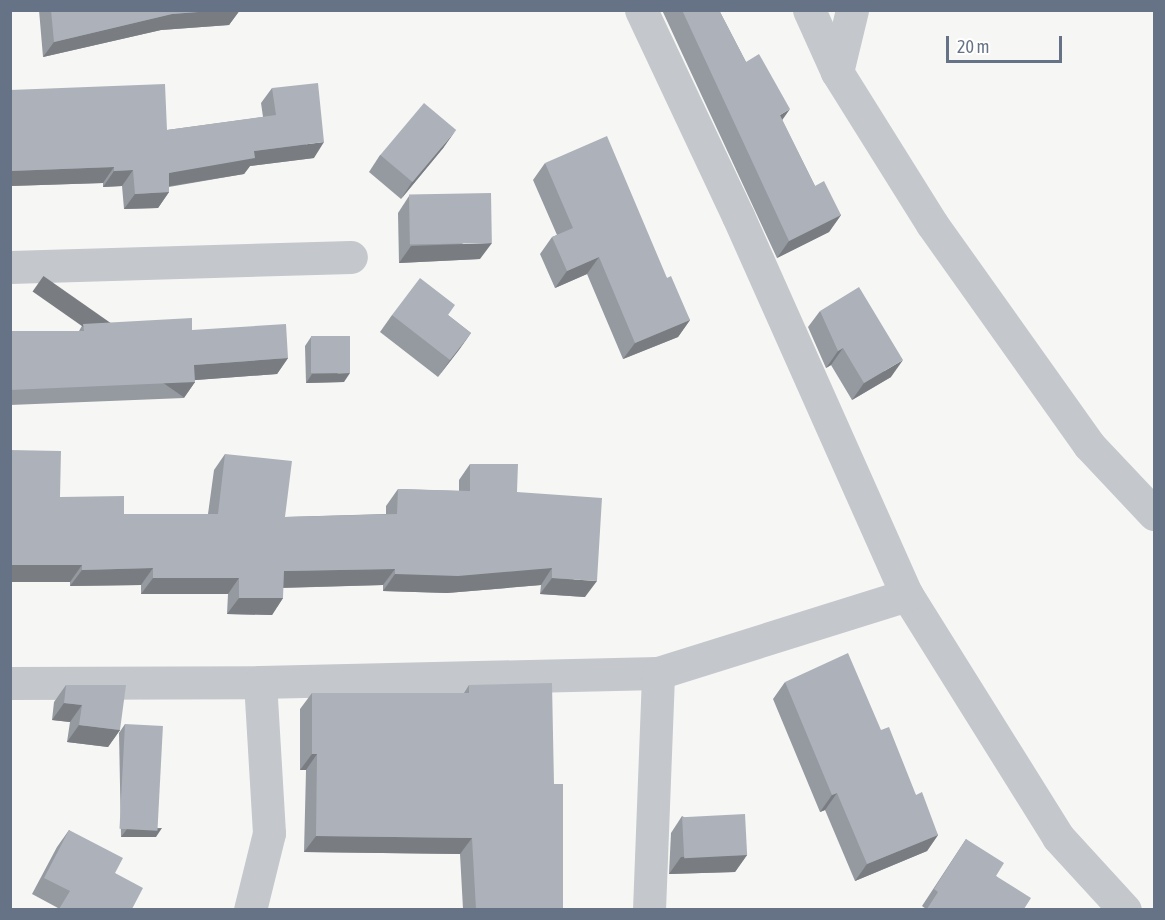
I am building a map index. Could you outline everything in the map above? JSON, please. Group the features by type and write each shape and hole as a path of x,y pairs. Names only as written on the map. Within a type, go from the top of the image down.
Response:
{"street":[{"path":"641,10 738,216 907,595 1058,837 1125,909"},
{"path":"808,10 837,72 932,224 1089,445 1155,514"},
{"path":"837,72 852,10"},
{"path":"10,267 351,257"},
{"path":"10,683 260,682 658,673 907,595"},
{"path":"649,909 658,673"},
{"path":"250,909 269,833 260,682"}],"building":[{"path":"51,10 224,10 172,14 54,42"},
{"path":"682,10 719,10 746,62 759,54 790,109 780,115 815,186 824,181 841,215 789,241"},
{"path":"318,83 324,142 254,151 255,158 169,173 169,192 135,194 133,170 114,171 114,167 10,171 10,90 165,84 167,130 276,115 272,88"},
{"path":"424,103 456,130 412,182 380,155"},
{"path":"607,136 667,278 671,276 690,320 635,343 599,257 567,271 552,237 573,228 545,163"},
{"path":"491,193 492,243 410,244 409,194"},
{"path":"420,278 455,305 448,315 471,333 450,360 392,315"},
{"path":"859,287 903,360 864,383 843,348 838,351 820,311"},
{"path":"192,318 192,330 286,324 288,358 194,365 195,382 10,390 10,331 84,331 83,324"},
{"path":"311,336 350,336 350,373 311,373"},
{"path":"10,450 61,451 60,497 124,496 124,514 218,514 225,454 292,461 285,517 397,514 398,489 470,491 470,464 518,464 517,492 602,498 597,581 552,578 552,568 458,576 395,574 395,569 284,571 283,598 239,598 239,578 153,578 153,568 82,570 82,565 10,565"},
{"path":"848,653 881,730 889,727 916,795 922,792 938,835 867,864 837,793 832,795 785,682"},
{"path":"552,683 554,784 563,784 563,909 476,909 472,838 316,836 317,754 312,754 312,693 469,693 469,685"},
{"path":"66,685 126,685 120,730 79,725 82,705 64,703"},
{"path":"125,724 163,726 157,831 120,829"},
{"path":"745,814 747,855 684,858 682,817"},
{"path":"69,830 123,858 115,873 143,888 132,909 59,909 70,891 44,878"},
{"path":"966,839 1004,863 996,876 1031,898 1024,909 927,909 938,892 934,889"}]}
